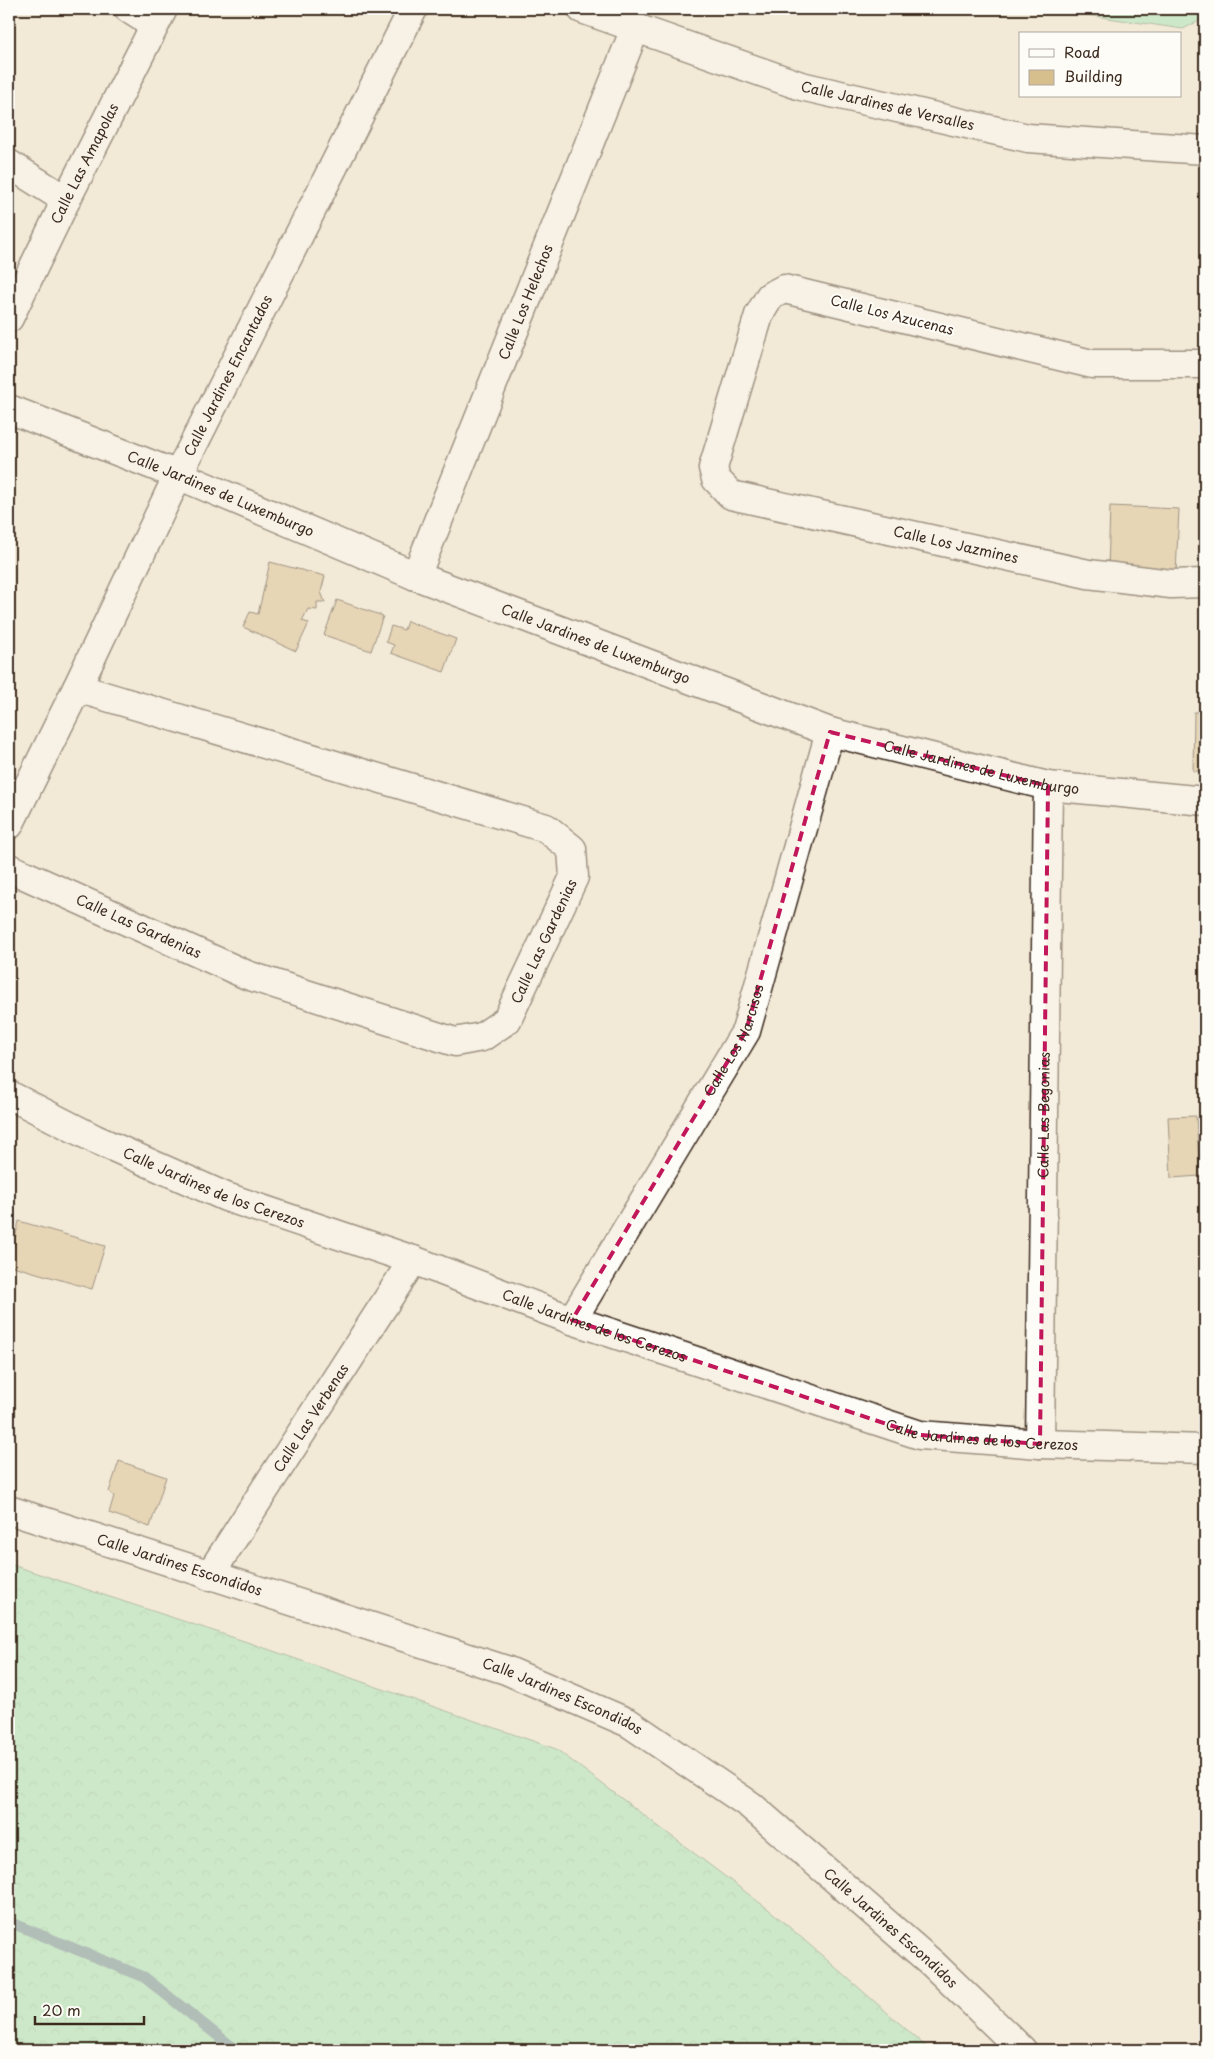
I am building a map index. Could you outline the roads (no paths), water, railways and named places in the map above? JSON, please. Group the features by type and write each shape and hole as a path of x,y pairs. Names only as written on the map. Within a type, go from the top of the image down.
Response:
{"street":[{"path":"129,9 158,17"},
{"name":"Calle Jardines Encantados","path":"9,825 77,688 178,475 413,9"},
{"name":"Calle Jardines de Versalles","path":"582,9 801,86 1028,138 1205,150"},
{"name":"Calle Las Amapolas","path":"9,318 158,17"},
{"name":"Calle Los Helechos","path":"416,576 635,29"},
{"path":"9,164 66,200"},
{"name":"Calle Los Azucenas","path":"716,479 713,468 759,315 770,296 784,289 1092,364 1205,364"},
{"name":"Calle Jardines de Luxemburgo","path":"9,409 178,475 416,576 830,732 1048,786 1205,801"},
{"name":"Calle Los Jazmines","path":"716,479 731,495 1079,572 1171,584 1205,583"},
{"name":"Calle Las Gardenias","path":"9,868 247,975 455,1042 482,1037 507,1020 574,877 572,849 546,828 77,688"},
{"name":"Calle Los Narcisos","path":"572,1320 746,1031 830,732"},
{"name":"Calle Las Begonias","path":"1040,1444 1048,786"},
{"name":"Calle Jardines de los Cerezos","path":"9,1095 95,1139 226,1196 413,1260 572,1320 920,1435 1040,1444 1205,1449"},
{"name":"Calle Las Verbenas","path":"209,1576 413,1260"},
{"name":"Calle Jardines Escondidos","path":"9,1510 209,1576 506,1670 629,1723 750,1805 933,1964 1022,2050"}],"waterway":[{"path":"9,1922 144,1977 236,2050"}]}
